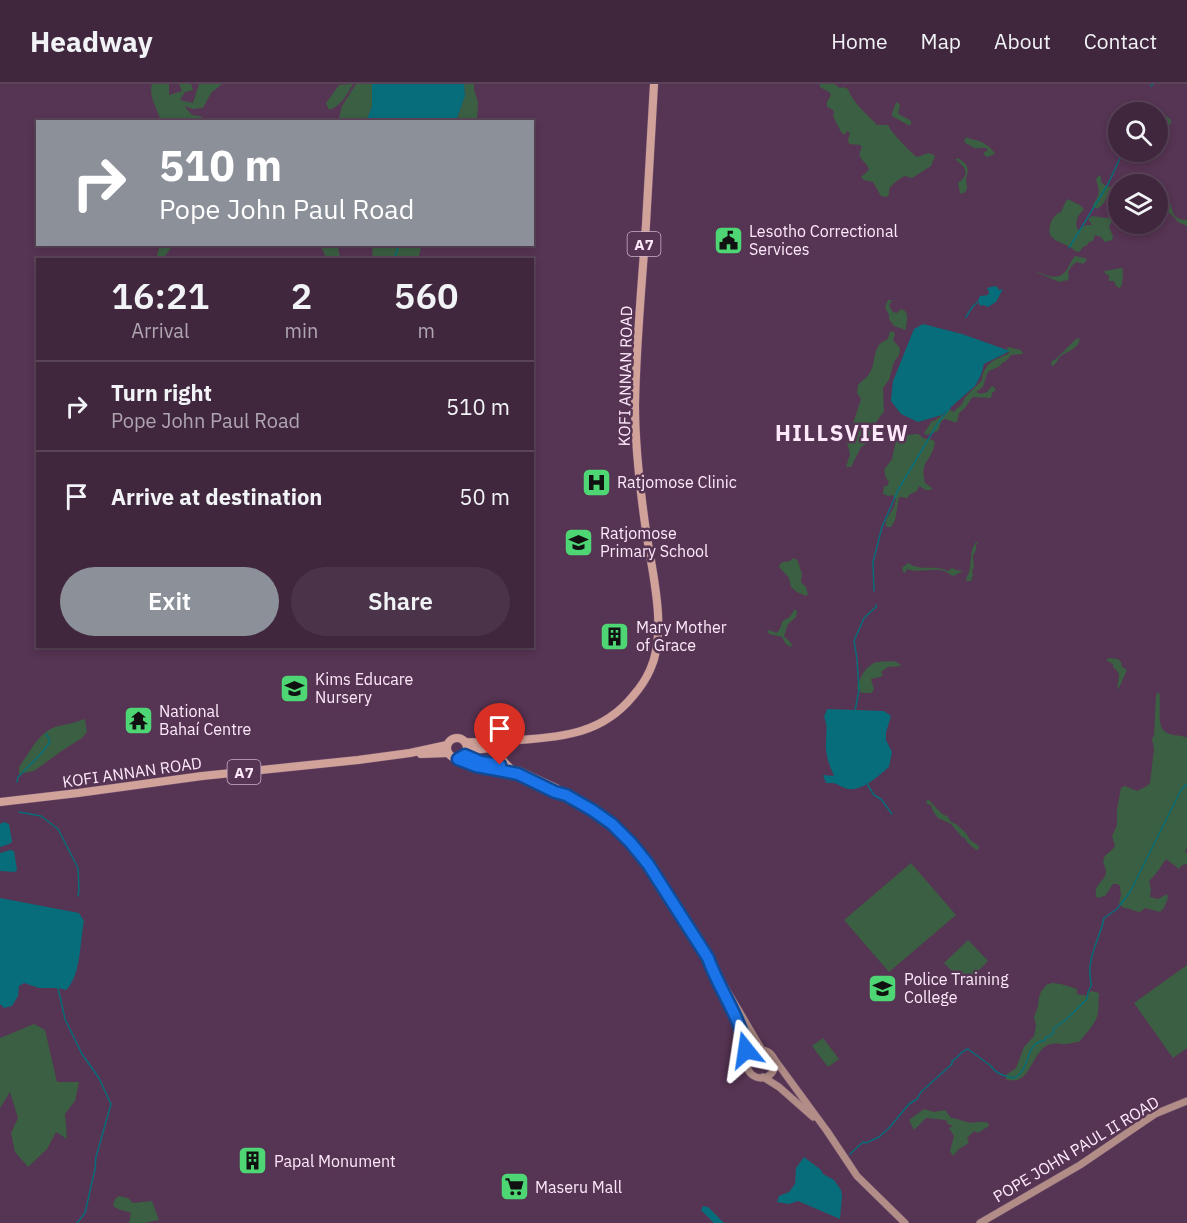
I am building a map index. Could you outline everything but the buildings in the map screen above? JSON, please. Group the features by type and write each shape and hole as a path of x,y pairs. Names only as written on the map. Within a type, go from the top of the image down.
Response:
{"main road":[{"name":"KOFI ANNAN ROAD","path":"465,742 536,739 570,734 597,725 620,710 642,684 655,657 658,610 643,508 635,405 654,84"},
{"name":"A7","path":"447,749 454,738 460,738 465,742"},
{"name":"KOFI ANNAN ROAD","path":"463,755 478,748 522,744 536,739"},
{"path":"463,755 467,748 465,742"},
{"path":"508,746 500,755 509,767"},
{"name":"KOFI ANNAN ROAD","path":"0,802 202,776 447,749"},
{"path":"447,749 452,758 463,755 481,762 509,767 556,788 605,819 631,843 648,864 708,958 762,1050 772,1056 857,1176 905,1223"},
{"path":"463,755 476,766 518,774 566,795"},
{"path":"708,958 740,1026 745,1041 748,1068 752,1074 758,1077 771,1074 775,1064 772,1056"},
{"path":"748,1060 754,1052 762,1050"},
{"path":"763,1077 779,1087 827,1131"},
{"name":"POPE JOHN PAUL II ROAD","path":"980,1223 1080,1165 1155,1114 1187,1101"},
{"path":"898,1216 910,1223"}],"shaded area":[{"path":"152,84 169,84 169,95 182,91 179,84 191,84 193,90 185,92 180,100 193,103 199,84 222,84 211,93 203,108 193,109 184,106 192,115 200,116 206,120 160,120 151,89"},
{"path":"353,84 340,103 329,110 326,103 339,85"},
{"path":"356,84 372,84 372,107 366,120 338,120 342,106"},
{"path":"372,84 464,84 465,96 456,120 366,120 372,107"},
{"path":"464,84 474,84 478,102 477,120 457,120 465,96"},
{"path":"820,84 834,84 848,89 877,125 888,125 917,157 928,153 933,154 935,156 931,166 912,178 905,176 901,178 890,187 887,197 881,196 873,182 861,177 869,170 860,157 862,147 849,144 850,133 847,131 844,135 841,132 833,116 833,110 827,107 831,95 820,87"},
{"path":"898,102 900,106 898,113 911,121 911,125 892,116"},
{"path":"967,137 984,143 995,154 987,157 983,154 988,149 975,148 966,144 964,140"},
{"path":"958,158 966,164 968,169 967,189 962,194 958,183 964,178 966,172 956,160"},
{"path":"1099,175 1101,182 1108,187 1108,196 1097,209 1093,206 1099,193 1096,179"},
{"path":"1068,199 1084,210 1077,218 1078,230 1086,225 1092,225 1088,219 1092,216 1108,218 1108,234 1112,234 1112,240 1105,242 1101,237 1095,235 1093,241 1079,252 1055,240 1050,235 1050,225 1053,218 1061,212"},
{"path":"1168,202 1176,217 1187,220 1187,226 1178,222 1168,212"},
{"path":"160,246 172,246 164,258 156,258"},
{"path":"320,246 338,246 342,258 326,258"},
{"path":"373,246 422,246 418,258 373,258"},
{"path":"1075,256 1087,260 1083,264 1077,262 1071,266 1068,280 1059,282 1034,271 1057,277 1066,270"},
{"path":"1123,269 1123,281 1119,288 1114,281 1109,281 1109,276 1104,272"},
{"path":"995,286 999,290 1003,289 996,302 988,307 980,306 978,300 980,296 988,295 987,288"},
{"path":"888,300 892,300 889,306 893,312 897,313 901,309 906,312 906,330 894,326 889,319 885,307"},
{"path":"923,324 962,334 1010,351 984,364 975,386 942,415 918,422 901,414 891,401 893,381 914,329"},
{"path":"890,331 894,332 893,340 900,348 889,380 883,388 884,412 875,425 872,440 861,447 851,467 846,467 850,454 847,442 861,399 857,393 858,385 872,369 876,350 882,342 888,339"},
{"path":"1080,338 1077,346 1059,358 1053,366 1051,365 1052,361"},
{"path":"1008,347 1021,350 1023,353 1011,355 1000,366 989,371 983,387 976,392 981,394 987,392 993,386 996,390 992,393 991,398 973,397 959,413 957,422 944,419 938,431 926,435 924,433 932,421 950,410 954,412 962,404 982,380 987,366 1008,354"},
{"path":"915,434 935,442 924,470 925,483 932,488 926,490 919,486 917,491 908,498 899,497 895,520 891,527 886,527 887,518 896,499 892,495 883,494 884,486 887,486 889,482 884,470 892,459 896,440 902,436"},
{"path":"976,542 978,543 973,556 973,575 971,581 966,581 972,549"},
{"path":"796,559 802,573 801,582 806,587 808,594 806,596 791,587 789,578 779,567 783,562"},
{"path":"908,563 918,567 948,571 952,568 963,571 953,576 939,570 907,569 905,573 902,568"},
{"path":"795,609 796,617 788,624 784,636 791,643 790,647 782,637 769,634 767,631 776,633 782,622 789,618"},
{"path":"1118,659 1122,667 1127,670 1118,690 1119,675 1113,664 1106,660"},
{"path":"894,661 901,666 888,667 881,672 883,675 871,679 874,690 871,693 862,693 857,689 861,677 870,665"},
{"path":"1159,692 1160,718 1164,731 1187,738 1187,847 1185,852 1187,853 1187,864 1182,865 1179,869 1166,859 1149,881 1150,897 1158,899 1167,894 1168,898 1164,908 1160,912 1145,908 1140,912 1123,908 1119,903 1121,895 1120,886 1117,884 1113,884 1105,896 1097,898 1096,890 1106,871 1104,858 1115,846 1112,836 1117,825 1121,788 1125,786 1137,791 1150,783 1156,695"},
{"path":"827,709 884,711 891,716 886,732 886,740 892,752 889,767 857,789 826,783 823,775 834,776 826,751 824,717"},
{"path":"83,719 87,732 82,738 34,771 19,774 19,767 34,744 44,734 55,727"},
{"path":"929,800 979,846 978,850 968,843 951,824 938,818 931,805 927,804 926,801"},
{"path":"4,822 9,824 12,842 0,847 0,824"},
{"path":"14,851 17,870 15,872 0,871 0,853"},
{"path":"911,863 956,915 889,972 844,920"},
{"path":"0,898 79,913 84,921 79,958 75,976 66,990 39,988 24,983 19,986 18,996 12,1006 4,1008 0,1004"},
{"path":"968,940 988,961 965,984 944,963"},
{"path":"1187,965 1187,1048 1173,1058 1134,1003"},
{"path":"1052,983 1077,989 1077,994 1088,996 1092,991 1099,993 1098,1013 1095,1021 1079,1042 1046,1046 1025,1075 1014,1081 1006,1079 1006,1075 1016,1068 1024,1047 1034,1036 1036,1026 1034,1017 1039,997 1046,985"},
{"path":"34,1024 45,1030 57,1082 79,1082 75,1101 65,1114 67,1139 56,1132 47,1149 28,1167 15,1152 11,1133 18,1118 10,1092 0,1108 0,1038"},
{"path":"823,1038 839,1059 828,1067 812,1046"},
{"path":"924,1109 934,1112 945,1110 951,1118 985,1122 989,1126 978,1133 974,1131 967,1138 969,1143 953,1156 950,1151 954,1136 949,1128 953,1126 946,1120 926,1118 914,1130 909,1120"},
{"path":"804,1157 823,1174 834,1180 841,1190 840,1219 798,1201 789,1204 777,1202 779,1196 789,1192 795,1184 796,1168"},
{"path":"119,1196 128,1198 133,1203 152,1201 159,1220 129,1223 131,1213 113,1206 115,1199"},
{"path":"703,1206 708,1207 724,1223 714,1223 701,1210"}],"waterway":[{"path":"1069,248 1108,184 1118,162"},
{"path":"395,258 398,246"},
{"path":"966,317 978,302"},
{"path":"874,591 873,562 882,527 898,490 938,423 950,408"},
{"path":"855,711 859,690 854,641 864,618 876,605"},
{"path":"17,782 18,777 50,742 46,734"},
{"path":"867,784 892,814"},
{"path":"850,1154 863,1142 866,1143 879,1137 889,1128 909,1104 917,1099 921,1092 965,1050 968,1049 1001,1074 1014,1078 1020,1074 1033,1047 1050,1036 1054,1032 1053,1029 1087,999 1091,986 1091,960 1104,918 1117,909 1130,892 1181,790 1187,784"},
{"path":"19,812 41,816 58,829 78,868 78,896"},
{"path":"58,988 65,1019 82,1054 99,1078 111,1104 96,1157 85,1213 77,1223"}],"place":[{"name":"Lesotho Correctional Services","path":"728,240"},
{"name":"Ratjomose Clinic","path":"596,482"},
{"name":"Ratjomose Primary School","path":"579,542"},
{"name":"Mary Mother of Grace","path":"615,636"},
{"name":"Kims Educare Nursery","path":"294,688"},
{"name":"National Bahaí Centre","path":"138,720"},
{"name":"Police Training College","path":"883,988"},
{"name":"Papal Monument","path":"253,1161"},
{"name":"Maseru Mall","path":"514,1187"}],"district":[{"name":"HILLSVIEW","path":"842,432"}],"route":[{"path":"500,765 481,762 465,755 458,759 476,766 518,774 566,795 612,824 631,843 648,864 708,958 743,1033 746,1050"}]}
